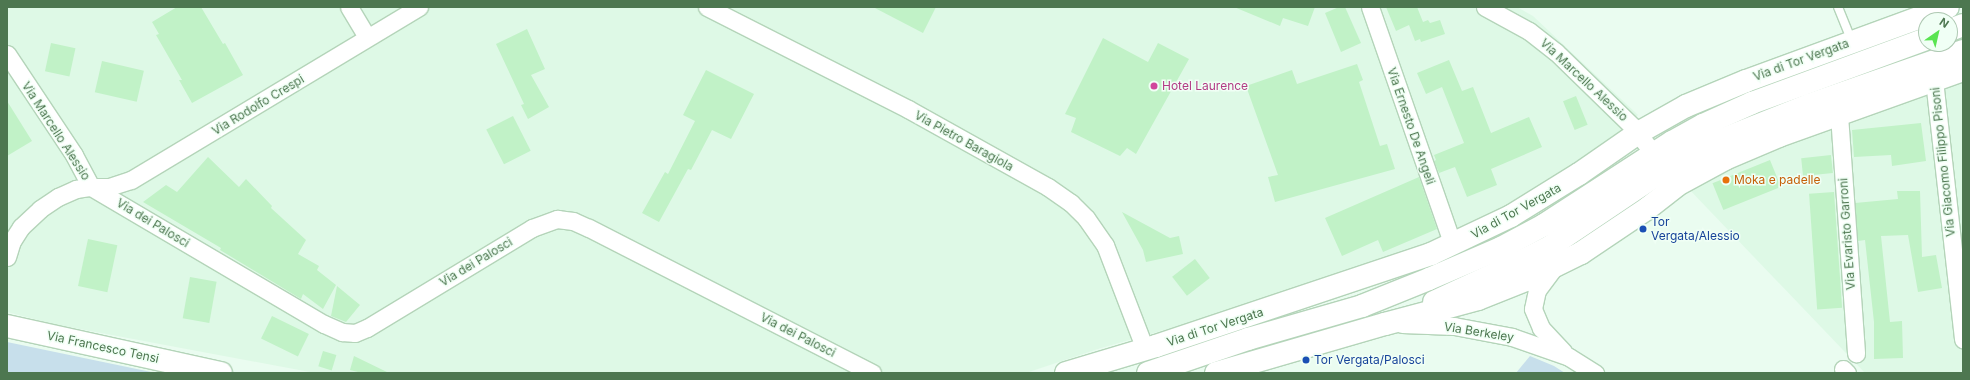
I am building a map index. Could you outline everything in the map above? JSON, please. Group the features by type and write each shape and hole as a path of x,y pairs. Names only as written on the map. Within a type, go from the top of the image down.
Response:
{"main road":[{"name":"Via di Tor Vergata","path":"1066,373 1344,285 1413,261 1453,245 1511,216 1558,187 1638,133 1686,106 1721,90 1948,7"},
{"name":"Via di Tor Vergata","path":"1216,373 1385,324 1471,302 1555,266 1607,236 1648,208 1666,169 1697,128 1752,103 1918,42"},
{"name":"Via di Tor Vergata","path":"1148,373 1248,339 1362,306 1501,248 1544,225 1666,169 1716,142 1746,129 1963,51"},
{"name":"Via di Tor Vergata","path":"1385,324 1538,253 1568,235 1666,169 1725,159 1779,136 1963,70"},
{"name":"Via Francesco Tensi","path":"7,326 222,373"}],"street":[{"path":"349,7 367,37"},
{"name":"Via Rodolfo Crespi","path":"7,257 18,231 40,209 67,192 92,187 115,186 131,180 300,80 367,37 419,7"},
{"name":"Via Pietro Baragiola","path":"707,7 859,84 1062,196 1078,209 1095,229 1105,245 1145,349"},
{"name":"Via Ernesto De Angeli","path":"1370,7 1453,245"},
{"name":"Via Marcello Alessio","path":"1485,7 1520,26 1548,45 1638,133 1666,169"},
{"name":"Via Marcello Alessio","path":"7,54 74,154 92,187"},
{"name":"Via Giacomo Filippo Pisoni","path":"1934,80 1963,339"},
{"name":"Via Evaristo Garroni","path":"1839,115 1856,353"},
{"name":"Via dei Palosci","path":"92,187 324,324 342,332 355,333 367,328 532,228 557,218 572,221 589,228 872,373"},
{"name":"Via Berkeley","path":"1555,266 1537,290 1533,309 1541,328 1569,358"},
{"name":"Via Berkeley","path":"1385,324 1454,326 1524,340 1569,358 1595,373"}],"lane":[{"path":"1838,7 1852,42"}],"shaded area":[{"path":"7,7 1517,7 1533,16 1638,115 1601,148 1468,227 1370,265 1227,312 1098,349 1026,373 315,373 53,324 7,312"},
{"path":"1963,76 1963,373 1865,373 1686,186 1724,164"},
{"path":"7,342 156,373 7,373"},
{"path":"1530,356 1554,366 1565,373 1516,373"}],"building":[{"path":"177,7 201,7 223,44 225,43 243,75 192,103 179,80 182,80 156,35 159,34 152,22"},
{"path":"873,7 936,7 923,33"},
{"path":"1234,7 1315,7 1308,26 1283,18 1280,26"},
{"path":"1339,7 1345,7 1361,43 1341,52 1325,13"},
{"path":"1386,7 1417,7 1423,22 1428,20 1430,23 1440,20 1445,34 1421,42 1420,39 1415,41 1409,25 1396,31"},
{"path":"527,29 545,69 531,75 549,107 528,119 521,105 524,104 496,44"},
{"name":"Hotel Laurence","path":"1103,38 1148,62 1158,43 1189,59 1136,154 1127,148 1120,156 1071,132 1076,118 1065,114"},
{"path":"51,43 75,48 69,77 45,71"},
{"path":"1449,60 1462,91 1473,87 1491,133 1529,117 1542,147 1491,169 1497,185 1467,197 1455,167 1439,173 1434,161 1436,160 1434,155 1464,143 1442,87 1426,94 1417,73"},
{"path":"102,61 144,71 137,102 95,92"},
{"path":"1357,64 1363,80 1359,82 1380,146 1387,144 1395,169 1275,202 1268,177 1278,175 1246,86 1292,70 1297,84"},
{"path":"706,70 754,94 731,139 712,130 691,170 688,169 659,222 642,213 665,172 668,174 695,121 683,115"},
{"path":"1576,96 1588,125 1575,130 1563,101"},
{"path":"7,101 32,141 7,156"},
{"path":"513,116 531,151 504,164 486,130"},
{"path":"1921,123 1926,161 1892,166 1891,155 1854,157 1852,130"},
{"path":"1831,155 1833,173 1803,176 1801,158"},
{"path":"208,157 239,187 246,179 272,206 271,208 306,240 298,254 319,266 317,270 336,285 323,309 303,294 301,299 220,250 221,248 143,202 166,185 177,192"},
{"path":"1770,160 1781,187 1723,210 1713,183"},
{"path":"1419,177 1437,229 1383,252 1378,240 1342,256 1325,218"},
{"path":"1897,191 1920,191 1922,257 1936,255 1942,288 1918,292 1908,235 1881,236 1890,322 1902,321 1903,358 1874,359 1874,322 1865,240 1858,241 1855,203 1898,199"},
{"path":"1834,192 1842,308 1817,309 1809,194"},
{"path":"1122,212 1170,238 1179,236 1183,254 1146,262 1143,250"},
{"path":"88,239 117,245 107,292 78,286"},
{"path":"1195,259 1210,278 1187,296 1172,277"},
{"path":"190,277 217,282 209,323 183,318"},
{"path":"337,286 360,305 346,322 331,316"},
{"path":"272,316 309,334 298,356 261,338"},
{"path":"323,351 336,355 332,370 318,366"},
{"path":"354,356 389,373 362,373 350,370"}],"place":[{"name":"Hotel Laurence","path":"1154,86"},
{"name":"Moka e padelle","path":"1726,180"},
{"name":"Tor Vergata/Alessio","path":"1643,229"},
{"name":"Tor Vergata/Palosci","path":"1306,360"}]}
